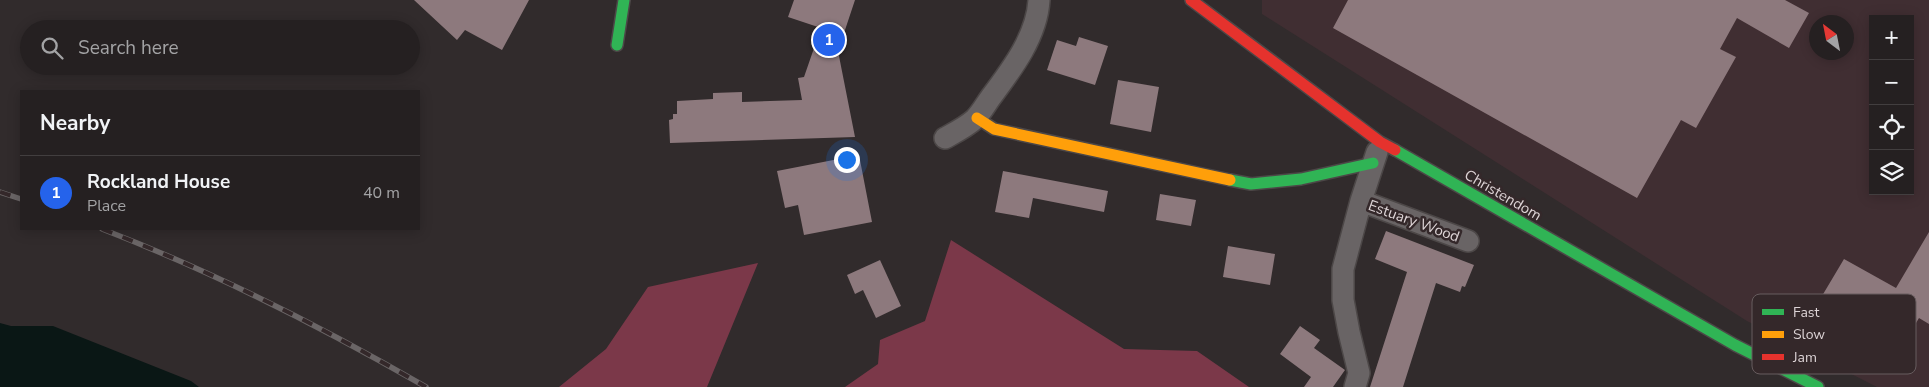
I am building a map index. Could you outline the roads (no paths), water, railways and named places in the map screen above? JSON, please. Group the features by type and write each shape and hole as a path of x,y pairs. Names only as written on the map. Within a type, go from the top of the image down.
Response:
{"street":[{"path":"617,45 624,0"},
{"path":"945,138 961,130 977,118 1010,73 1027,40 1039,0"},
{"name":"Christendom","path":"1192,0 1380,142 1752,354"},
{"path":"977,118 994,128 1252,184 1300,179 1373,163"},
{"name":"Estuary Wood","path":"1355,387 1359,373 1343,300 1343,269 1361,201 1380,142"},
{"name":"Estuary Wood","path":"1361,201 1468,241"},
{"name":"Christendom","path":"1792,374 1818,387"}],"railway":[{"path":"0,192 20,199"},
{"path":"104,230 185,263 267,302 347,343 426,387"}],"place":[{"name":"Rockland House","path":"829,40"}]}
